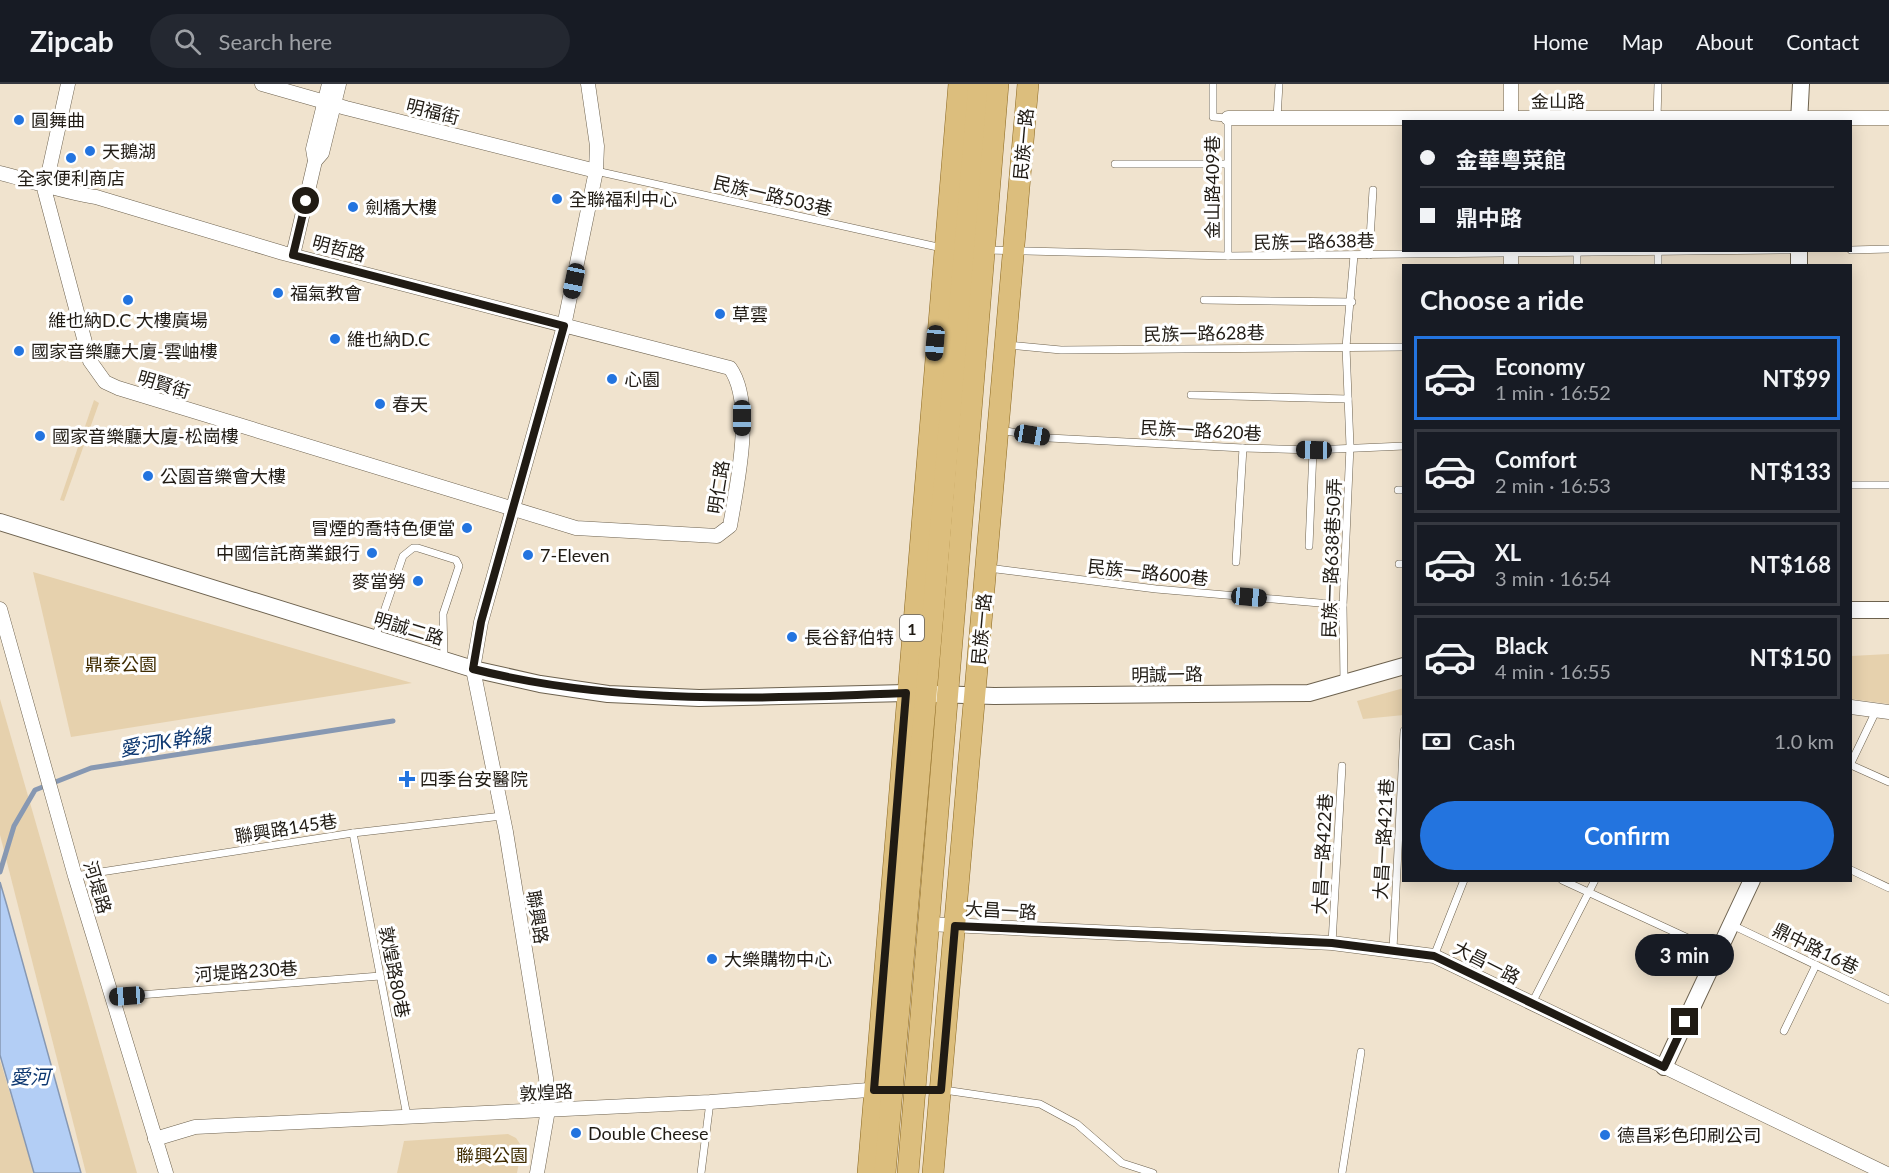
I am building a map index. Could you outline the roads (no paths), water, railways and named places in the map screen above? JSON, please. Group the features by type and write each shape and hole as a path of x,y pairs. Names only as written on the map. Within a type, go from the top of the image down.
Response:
{"main road":[{"name":"1","path":"868,1173 883,1089 917,694 931,607 943,248 958,84"},
{"name":"1","path":"937,440 979,84"},
{"name":"民族一路","path":"908,1173 998,84"},
{"name":"民族一路","path":"933,1173 1028,84"},
{"path":"967,447 997,440"},
{"name":"1","path":"883,1089 885,1173"}],"street":[{"name":"明賢街","path":"68,84 46,188 90,361 105,382 118,388 512,509"},
{"name":"明福街","path":"262,84 596,171"},
{"path":"329,84 329,103"},
{"path":"293,255 315,161 313,149 329,103 339,84"},
{"path":"473,669 481,622 564,326 596,171 597,146 588,84"},
{"path":"1511,84 1511,120"},
{"path":"1799,120 1801,84"},
{"name":"金山路","path":"1228,118 1728,120"},
{"name":"金山路","path":"1829,120 1889,118"},
{"name":"明哲路","path":"0,173 83,201 106,202 293,255 564,326"},
{"name":"明哲路","path":"0,181 46,188"},
{"name":"明仁路","path":"512,509 576,528 621,532 717,536 730,526 741,460 742,398 740,381 730,368 564,326"},
{"name":"明誠二路","path":"0,522 473,669 540,684 608,694 699,698 917,694"},
{"name":"河堤路","path":"0,609 75,876 114,996 166,1173"},
{"path":"1852,610 1889,610"},
{"name":"明誠一路","path":"917,694 1309,693 1402,667"},
{"name":"聯興路","path":"473,669 502,816 546,1078 548,1110 537,1173"},
{"path":"1852,707 1883,711"},
{"path":"1664,1067 1751,882"},
{"name":"大昌一路","path":"928,924 1332,943 1434,956 1531,1005 1885,1173"},
{"name":"敦煌路","path":"155,1139 195,1127 711,1102 883,1089 941,1090"}],"lane":[{"path":"1213,84 1213,117 1228,118"},
{"path":"1277,118 1279,84"},
{"path":"1657,119 1658,84"},
{"name":"金山路409巷","path":"1228,118 1228,256"},
{"path":"1115,164 1227,164"},
{"name":"民族一路503巷","path":"596,171 943,248"},
{"path":"1369,255 1373,190"},
{"path":"1852,250 1889,249"},
{"name":"民族一路638巷","path":"984,250 1228,256 1449,252 1511,256 1594,252"},
{"path":"1577,253 1577,264"},
{"name":"民族一路638巷50弄","path":"1344,683 1343,606 1350,446 1346,347 1352,302 1354,255"},
{"path":"1204,300 1352,302"},
{"name":"民族一路628巷","path":"1005,345 1061,350 1402,347"},
{"path":"1191,395 1348,399"},
{"name":"民族一路620巷","path":"997,440 1049,438 1314,450 1350,446 1402,446"},
{"path":"1236,562 1243,448"},
{"path":"1309,546 1314,450"},
{"path":"1852,485 1889,485"},
{"path":"375,638 403,556 413,548 418,548 456,560 458,563 443,614 444,660"},
{"name":"民族一路600巷","path":"986,567 1156,589 1343,606"},
{"path":"1852,762 1883,711"},
{"path":"1852,764 1889,782"},
{"name":"大昌一路422巷","path":"1332,943 1342,766"},
{"name":"大昌一路421巷","path":"1393,949 1402,771"},
{"name":"聯興路145巷","path":"75,876 353,833 502,816"},
{"name":"敦煌路80巷","path":"353,833 407,1116"},
{"path":"1852,870 1889,888"},
{"path":"1434,956 1463,882"},
{"path":"1566,882 1718,952"},
{"path":"1531,1005 1594,882"},
{"name":"鼎中路16巷","path":"1731,924 1888,999"},
{"path":"1784,1031 1816,965"},
{"name":"河堤路230巷","path":"114,996 380,976"},
{"path":"1342,1173 1361,1052"},
{"path":"941,1090 1040,1104 1077,1124 1122,1163 1154,1173"},
{"path":"701,1173 711,1102"}],"water":[{"name":"愛河","path":"0,882 81,1173 34,1173 0,1055"}],"waterway":[{"name":"愛河K幹線","path":"0,872 14,826 35,790 91,768 393,721"}],"place":[{"name":"圓舞曲","path":"19,120"},
{"name":"天鵝湖","path":"90,151"},
{"name":"全家便利商店","path":"71,158"},
{"name":"全聯福利中心","path":"557,199"},
{"name":"劍橋大樓","path":"353,207"},
{"name":"福氣教會","path":"278,293"},
{"name":"維也納D.C 大樓廣場","path":"128,300"},
{"name":"草雲","path":"720,314"},
{"name":"維也納D.C","path":"335,339"},
{"name":"國家音樂廳大廈-雲岫樓","path":"19,351"},
{"name":"心園","path":"612,379"},
{"name":"春天","path":"380,404"},
{"name":"國家音樂廳大廈-松崗樓","path":"40,436"},
{"name":"公園音樂會大樓","path":"148,476"},
{"name":"冒煙的喬特色便當","path":"467,528"},
{"name":"中國信託商業銀行","path":"372,553"},
{"name":"7-Eleven","path":"528,555"},
{"name":"麥當勞","path":"418,581"},
{"name":"長谷舒伯特","path":"792,637"},
{"name":"四季台安醫院","path":"407,779"},
{"name":"大樂購物中心","path":"712,959"},
{"name":"Double Cheese","path":"576,1133"},
{"name":"德昌彩色印刷公司","path":"1605,1135"}],"park label":[{"name":"鼎泰公園","path":"121,664"},
{"name":"聯興公園","path":"492,1155"}]}
